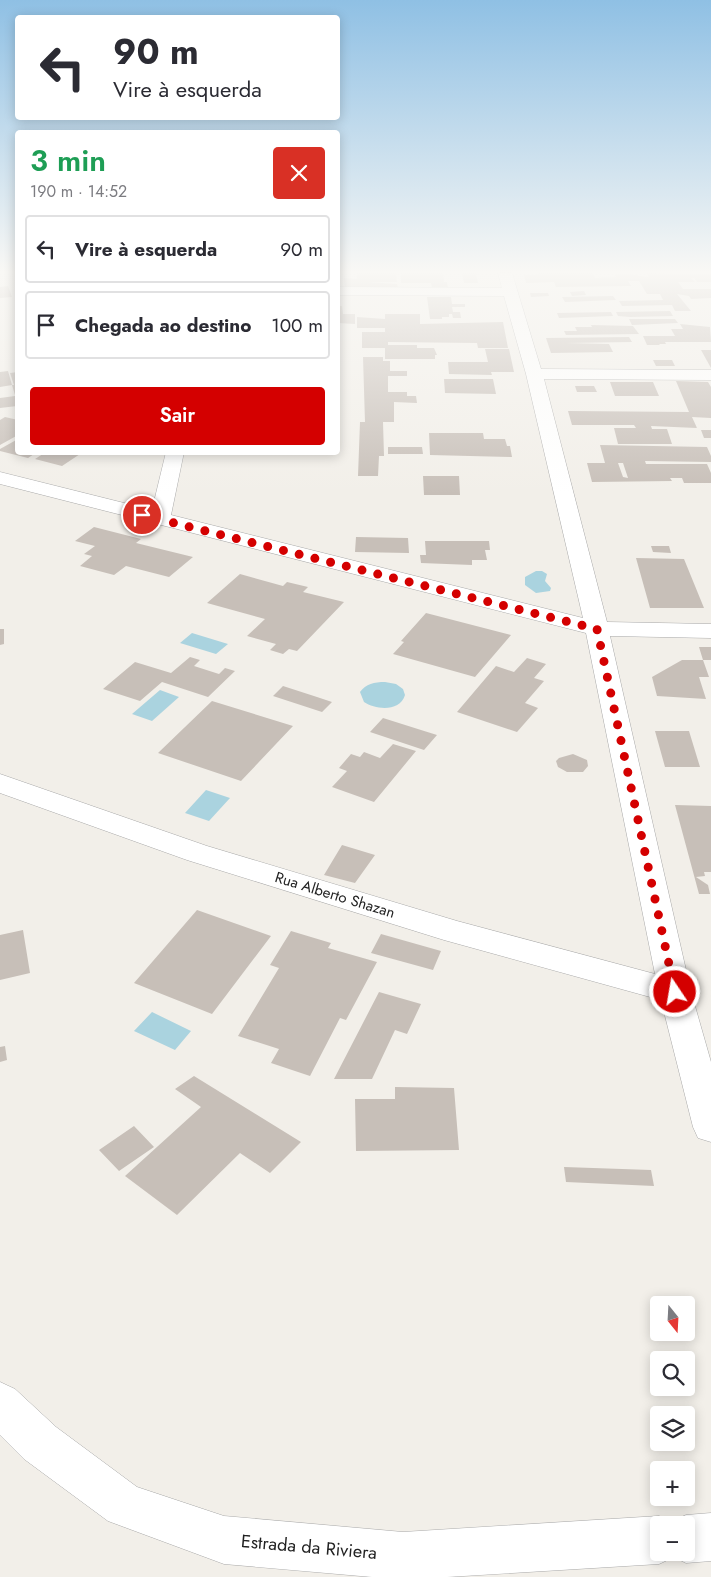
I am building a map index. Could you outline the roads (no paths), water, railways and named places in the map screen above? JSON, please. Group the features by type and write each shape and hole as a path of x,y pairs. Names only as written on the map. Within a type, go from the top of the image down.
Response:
{"street":[{"path":"526,347 597,629 675,992 711,1127"},
{"path":"534,374 711,375"},
{"path":"160,520 173,455"},
{"path":"0,478 597,629 711,631"},
{"name":"Rua Alberto Shazan","path":"0,783 197,853 455,932 675,992"},
{"name":"Estrada da Riviera","path":"0,1404 40,1443 124,1505 224,1540 403,1556 650,1541"},
{"path":"695,1538 711,1537"}],"water":[{"path":"536,571 542,571 547,574 545,581 551,588 550,591 536,593 525,585 525,577"},
{"path":"192,633 228,644 216,654 180,643"},
{"path":"377,682 396,684 403,689 405,695 402,701 393,707 387,708 375,707 364,702 360,692 362,689"},
{"path":"160,690 179,697 152,721 132,714"},
{"path":"206,790 230,798 209,821 185,813"},
{"path":"152,1012 191,1031 175,1050 134,1031"}]}
